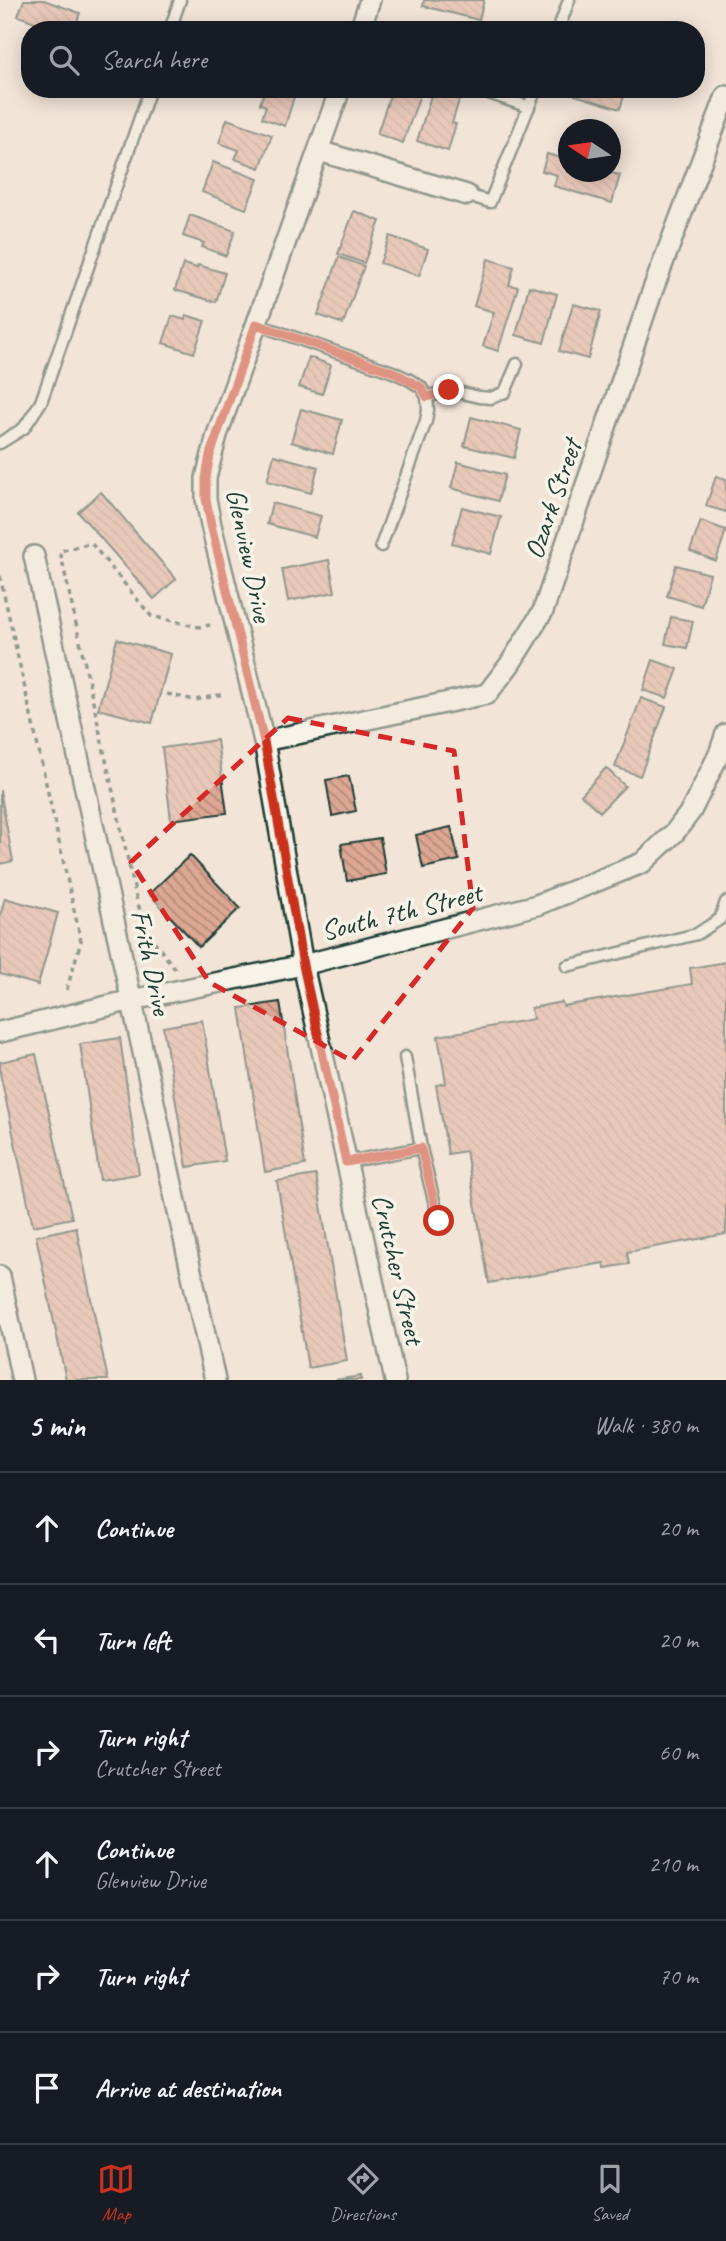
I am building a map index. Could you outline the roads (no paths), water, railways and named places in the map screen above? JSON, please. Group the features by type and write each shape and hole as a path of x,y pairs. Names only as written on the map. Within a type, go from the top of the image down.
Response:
{"street":[{"path":"363,21 370,0"},
{"name":"Ozark Street","path":"264,741 487,694 510,664 543,611 652,292 726,96"},
{"name":"Glenview Drive","path":"303,965 264,741 217,553 206,499 206,478 210,455 337,98"},
{"path":"319,151 467,195"},
{"name":"Frith Drive","path":"34,556 215,1380"},
{"name":"South 7th Street","path":"0,1032 132,1000 303,965 537,905 642,863 691,811 724,744"},
{"name":"Crutcher Street","path":"303,965 395,1380"},
{"path":"0,1276 22,1380"}],"lane":[{"path":"173,21 180,0"},
{"path":"561,21 569,0"},
{"path":"0,443 24,428 41,402 147,98"},
{"path":"503,98 529,107"},
{"path":"467,195 490,202 532,98"},
{"path":"256,324 393,372 421,387 427,397 426,422 381,546"},
{"path":"427,397 449,390 491,398 505,392 517,364"},
{"path":"567,966 697,934 720,919 726,902"},
{"path":"405,1058 421,1148 439,1221"},
{"path":"346,1162 421,1148"}]}
